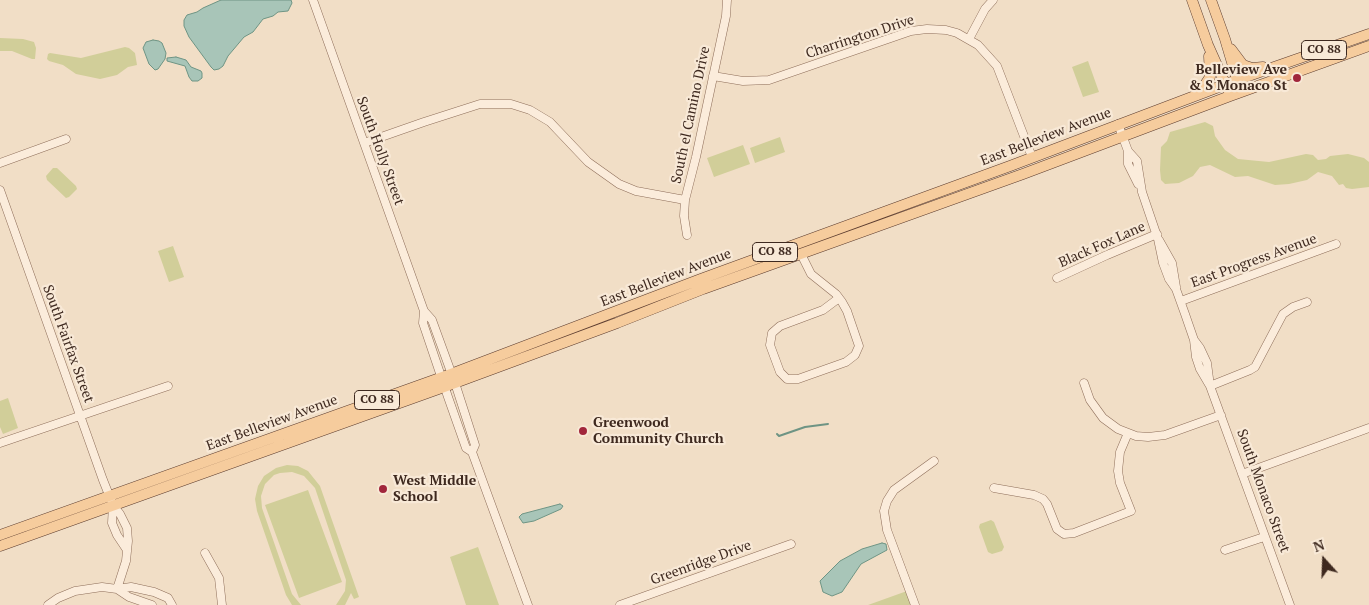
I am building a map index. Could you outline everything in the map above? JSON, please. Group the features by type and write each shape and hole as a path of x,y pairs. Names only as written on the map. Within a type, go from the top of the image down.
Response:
{"main road":[{"path":"1192,0 1208,45 1230,96"},
{"path":"1211,0 1241,91"},
{"name":"East Belleview Avenue","path":"0,546 111,500 266,441 443,382 701,279 1226,84 1369,34"},
{"path":"1225,39 1237,59 1246,66 1256,68 1279,65"},
{"path":"1191,97 1204,86 1210,77 1211,66 1208,45"},
{"name":"East Belleview Avenue","path":"453,378 801,254 1241,91 1369,46"},
{"name":"East Belleview Avenue","path":"0,536 111,500"}],"street":[{"name":"South Holly Street","path":"313,0 424,311 432,320 453,378 475,445 472,452"},
{"name":"South el Camino Drive","path":"687,235 684,216 685,200 726,16 727,0"},
{"path":"970,39 985,9 993,0"},
{"name":"Charrington Drive","path":"713,76 744,81 769,80 911,32 922,29 946,30 970,39 984,50 997,66 1032,157"},
{"path":"364,143 480,104 511,104 530,110 550,122 588,162 619,184 636,191 685,200"},
{"name":"South Monaco Street","path":"1118,124 1128,151 1136,161 1142,192 1157,237 1172,263 1176,289 1194,340 1207,363 1210,386 1290,605"},
{"path":"0,163 66,138"},
{"name":"South Fairfax Street","path":"0,190 111,500"},
{"name":"Black Fox Lane","path":"1057,278 1107,254 1157,237"},
{"name":"East Progress Avenue","path":"1181,301 1336,244"},
{"path":"801,254 811,274 839,298 847,311 859,343 855,355 846,362 798,380 787,379 780,372 770,345 772,333 780,326 823,310 839,298"},
{"path":"1210,386 1255,367 1283,314 1293,307 1308,302"},
{"name":"South Holly Street","path":"424,311 423,323 466,448 472,452 528,605"},
{"path":"1084,383 1090,400 1098,413 1108,422 1128,433 1148,437 1165,435 1221,415"},
{"path":"0,443 168,386"},
{"path":"1242,474 1369,428"},
{"path":"994,488 1034,495 1042,499 1047,504 1055,525 1064,534 1074,533 1131,512 1120,483 1118,471 1120,452 1128,433"},
{"path":"915,605 887,530 884,511 887,501 894,490 934,461"},
{"path":"111,500 112,523 127,550"},
{"path":"111,500 127,528 128,541 125,568 117,589"},
{"path":"1225,550 1264,537"},
{"name":"Greenridge Drive","path":"620,605 791,544"},
{"path":"205,553 220,578 222,605"},
{"path":"48,605 58,598 75,591 102,587 117,589 131,587 154,592 168,598 172,605"},
{"path":"117,589 129,597 152,605"}],"shaded area":[{"path":"221,0 291,0 292,3 288,11 278,12 273,16 263,19 253,32 244,37 228,56 223,66 214,70 189,37 184,26 184,20 187,15"},
{"path":"0,38 23,39 34,42 36,48 35,59 12,51 0,51"},
{"path":"153,40 162,43 166,53 165,59 158,69 155,70 149,64 143,48 146,42"},
{"path":"125,47 135,53 137,65 128,67 117,75 100,79 76,74 63,65 47,59 50,53 81,58"},
{"path":"176,57 186,60 191,67 201,71 202,78 198,81 192,81 185,66 167,61 167,58"},
{"path":"1088,61 1099,92 1083,97 1072,67"},
{"path":"1205,122 1213,126 1215,136 1225,150 1238,159 1269,162 1306,154 1313,155 1318,160 1326,159 1330,156 1348,154 1364,158 1369,162 1369,187 1346,188 1343,184 1339,185 1332,176 1318,172 1307,180 1275,185 1248,176 1235,177 1210,165 1200,167 1193,176 1179,183 1165,184 1161,180 1161,147 1167,141 1170,132"},
{"path":"780,137 785,152 755,163 750,148"},
{"path":"743,145 750,164 714,177 707,158"},
{"path":"53,168 57,168 76,186 77,189 69,197 66,198 47,180 46,176"},
{"path":"173,246 184,277 169,282 158,251"},
{"path":"8,398 18,428 3,434 0,427 0,401"},
{"path":"287,465 298,466 308,471 320,486 359,597 354,599 351,593 345,605 336,605 345,591 346,580 315,488 304,476 292,472 274,475 265,484 261,496 262,508 292,594 301,605 292,605 286,595 257,511 255,499 258,486 264,476 276,468"},
{"path":"308,490 342,582 299,598 265,505"},
{"path":"560,504 563,506 561,509 534,521 523,523 519,517 522,514"},
{"path":"991,520 994,522 1004,547 1002,551 992,554 988,552 979,527 980,524"},
{"path":"882,543 886,544 887,550 861,564 842,592 832,596 823,592 820,581 840,561 862,549"},
{"path":"478,547 499,605 466,605 450,557"},
{"path":"907,591 912,605 868,605"}],"waterway":[{"path":"777,434 779,436 805,427 828,424"}],"place":[{"name":"Belleview Ave & S Monaco St","path":"1297,78"},
{"name":"Greenwood Community Church","path":"583,431"},
{"name":"West Middle School","path":"383,489"}]}
